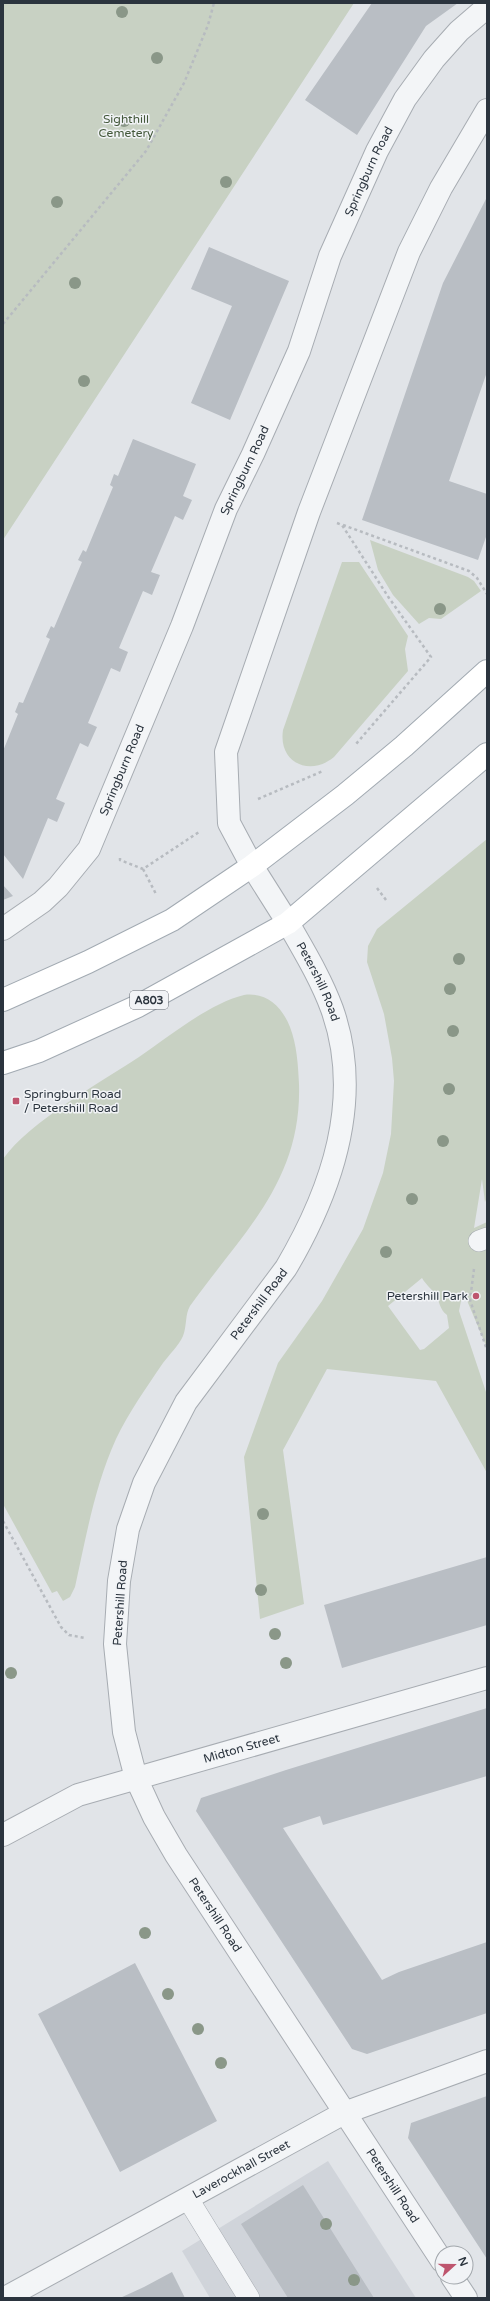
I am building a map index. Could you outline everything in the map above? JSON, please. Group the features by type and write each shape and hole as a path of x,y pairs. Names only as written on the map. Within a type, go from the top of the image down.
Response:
{"main road":[{"path":"3,1000 88,962 172,920 252,866 392,756 487,671"},
{"name":"A803","path":"3,1063 39,1051 138,1006 288,923 487,754"}],"street":[{"name":"Springburn Road","path":"3,929 30,911 58,887 89,849 182,626 226,509 253,454 299,351 330,256 377,151 405,99 434,59 459,31 487,7"},
{"path":"288,923 252,866 229,823 226,752 309,512 409,252 441,188 487,110"},
{"name":"Petershill Road","path":"288,923 324,989 339,1034 344,1075 344,1096 343,1118 336,1155 313,1219 289,1262 186,1402 144,1483 128,1529 119,1581 115,1644 124,1732 136,1778 154,1818 176,1855 434,2249"},
{"name":"Midton Street","path":"3,1835 78,1795 487,1678"},
{"name":"Laverockhall Street","path":"4,2298 344,2113 487,2061"},
{"path":"457,2285 466,2298"}],"lane":[{"path":"188,2199 249,2298"}],"path":[{"path":"3,324 146,151 184,83 208,25 214,3"},
{"path":"309,512 469,572 477,578 487,594"},
{"path":"342,525 389,598 431,658 354,747"},
{"path":"358,862 386,900"},
{"path":"483,1239 470,1300 487,1350"},
{"path":"3,1520 61,1627 69,1635 115,1644"}],"shaded area":[{"path":"328,2161 416,2298 210,2298 182,2251"}],"green space":[{"name":"Sighthill Cemetery","path":"3,3 354,3 3,540"},
{"path":"370,540 468,577 474,581 481,591 441,619 429,618 419,624 393,595 378,570"},
{"path":"342,562 359,562 408,636 405,649 408,671 334,757 325,763 315,766 306,766 291,758 285,751 283,730"},
{"path":"487,839 487,1197 485,1202 482,1179 474,1228 487,1222 487,1348 463,1291 459,1311 487,1395 487,1473 436,1381 327,1369 283,1450 304,1604 260,1619 244,1457 278,1363 322,1301 363,1229 383,1173 391,1134 394,1081 392,1058 384,1014 367,962 368,946 377,929","holes":["422,1278 437,1297 442,1310 447,1315 449,1328 424,1349 420,1350 388,1306"]},
{"path":"244,995 260,996 273,1002 283,1013 290,1027 297,1055 299,1084 297,1119 291,1150 280,1178 265,1204 248,1230 190,1306 187,1313 183,1336 163,1363 126,1419 102,1474 87,1530 75,1587 70,1597 63,1601 57,1591 52,1593 3,1504 3,1159 30,1131 66,1104 139,1057 203,1013 230,999"}],"building":[{"path":"372,3 458,3 426,26 357,135 305,100"},
{"path":"487,197 487,372 449,481 487,494 487,534 478,560 362,520 443,283"},
{"path":"209,247 289,281 230,420 191,403 232,306 191,289"},
{"path":"133,439 196,464 183,496 192,500 183,520 175,516 151,572 160,575 152,595 143,591 119,648 128,652 120,672 111,668 88,723 97,727 88,747 80,743 56,799 65,803 57,822 48,818 23,879 3,854 3,751 18,714 15,712 19,702 23,703 50,639 46,637 51,626 54,628 82,562 78,560 83,550 86,552 113,487 110,485 114,474 118,476"},
{"path":"3,885 13,896 3,900"},
{"path":"487,1557 487,1625 342,1668 324,1605"},
{"path":"487,1708 487,1776 323,1825 320,1816 283,1828 382,1980 399,1972 487,1942 487,2013 367,2054 352,2049 196,1811 201,1798"},
{"path":"135,1963 217,2121 120,2172 38,2014"},
{"path":"487,2096 487,2259 408,2138 411,2123"},
{"path":"303,2185 374,2298 288,2298 241,2224"},
{"path":"172,2272 185,2298 120,2298 144,2287"}],"place":[{"name":"Springburn Road / Petershill Road","path":"16,1101"},
{"name":"Petershill Park","path":"476,1296"}]}
